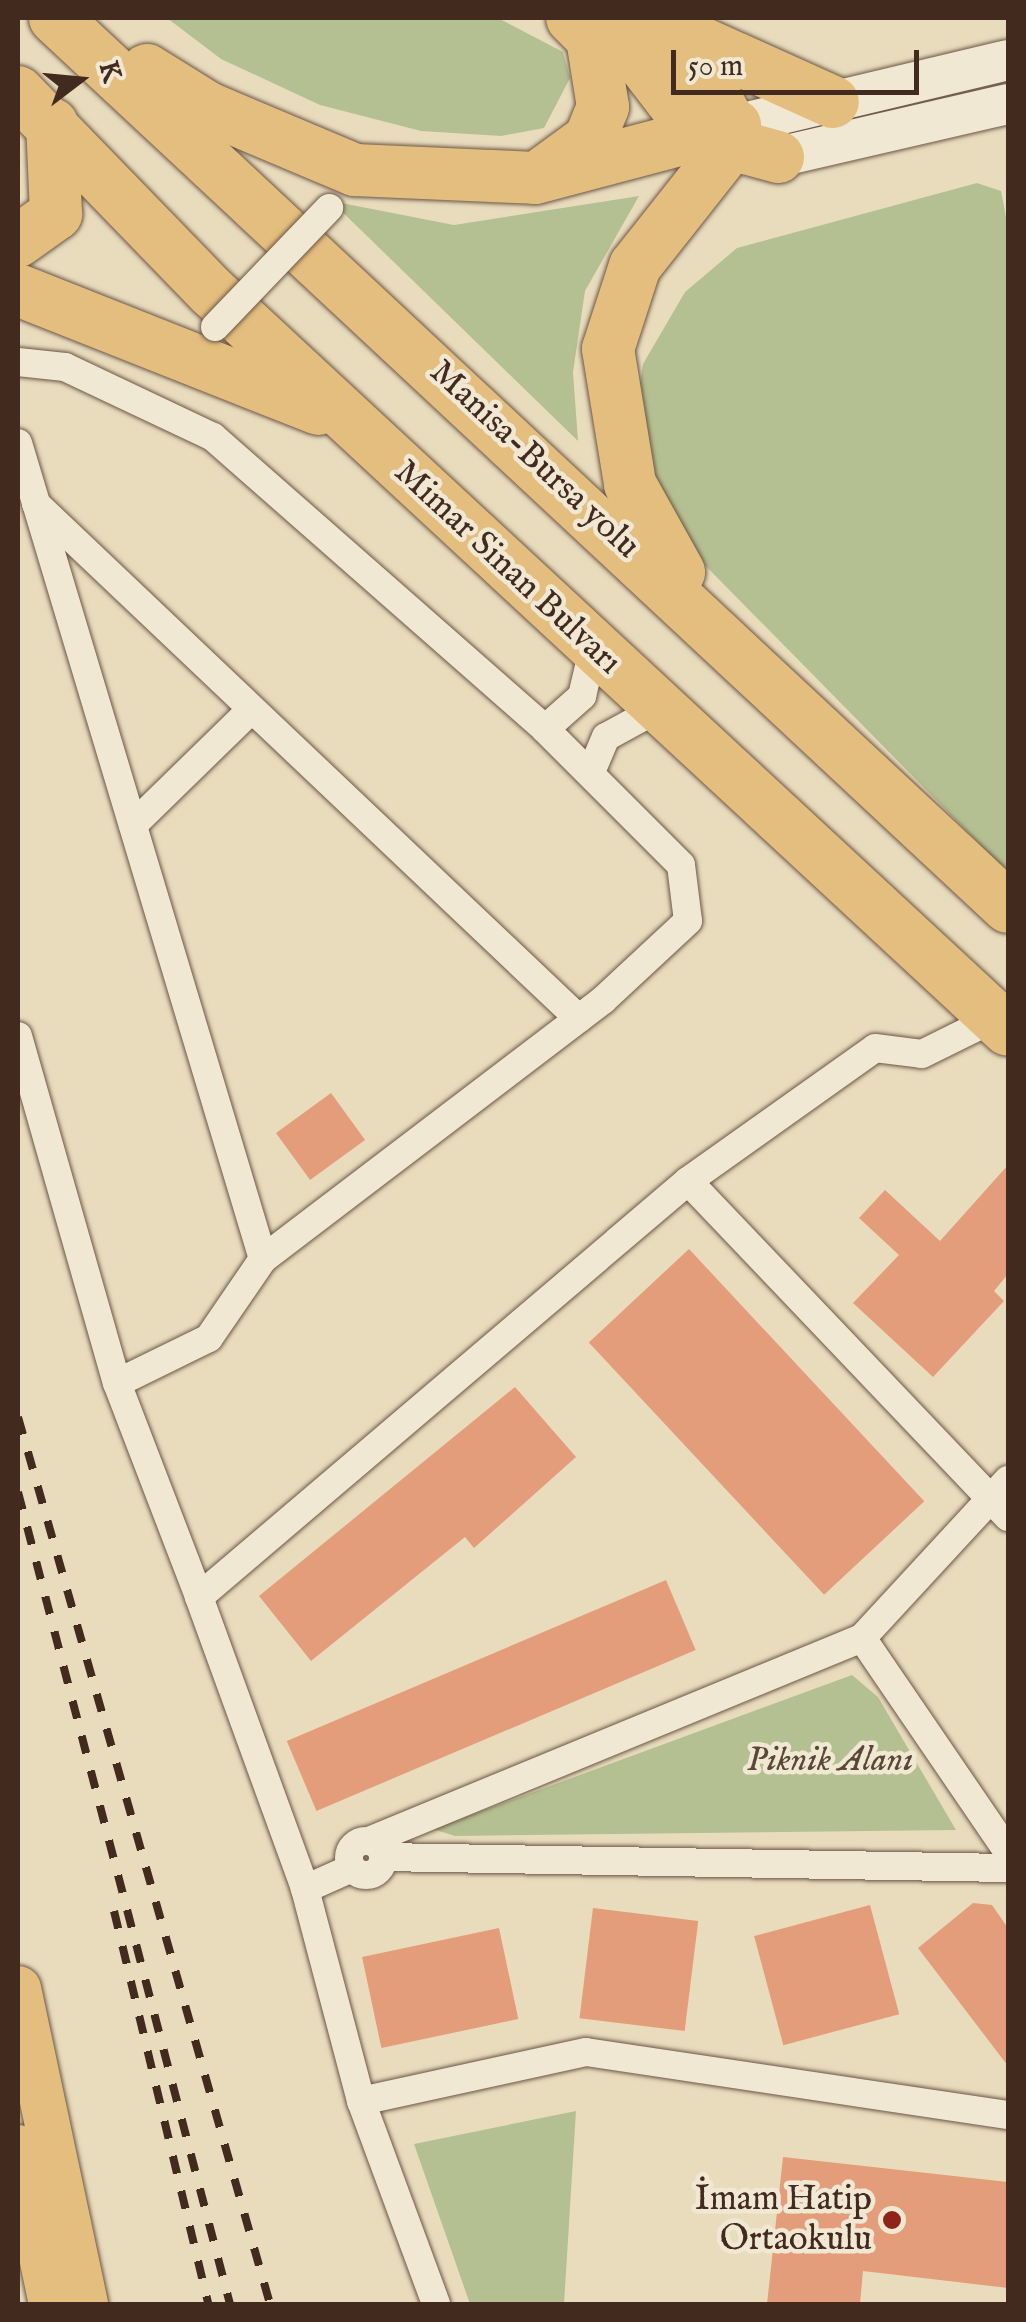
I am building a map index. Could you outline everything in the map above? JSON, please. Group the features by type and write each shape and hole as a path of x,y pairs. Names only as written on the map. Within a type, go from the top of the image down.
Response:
{"highway":[{"name":"Manisa-Bursa yolu","path":"55,18 728,638 1008,907"},
{"path":"65,18 208,108 354,170 535,178 736,142"},
{"path":"535,178 590,139 603,107 592,38 572,18"},
{"path":"590,18 636,46 736,142"},
{"path":"612,18 702,71 736,142"},
{"path":"645,18 834,102"},
{"path":"18,241 56,214 35,108"},
{"name":"Mimar Sinan Bulvarı","path":"35,108 354,425 1002,1024"},
{"path":"728,638 665,553 630,484 609,391 617,306 652,238 736,142"},
{"path":"18,290 354,425"}],"main road":[{"path":"18,1988 85,2304"},
{"path":"18,2147 51,2304"}],"street":[{"path":"736,142 834,102 1008,60"},
{"path":"736,142 1008,104"},
{"path":"215,327 329,208"},
{"path":"18,362 66,367 213,436 545,728 682,865 688,921 579,1019 263,1259 210,1338 117,1383"},
{"path":"18,443 263,1259"},
{"path":"36,504 579,1019"},
{"path":"545,728 582,696 593,650"},
{"path":"590,772 606,737 658,708"},
{"path":"132,826 252,709"},
{"path":"199,1596 688,1181 875,1048 922,1054 1002,1024"},
{"path":"18,1036 117,1383 305,1889 360,2101 436,2304"},
{"path":"376,1849 862,1638 1003,1498 688,1181"},
{"path":"862,1638 1008,1852"},
{"path":"305,1889 352,1868 372,1874 376,1849"},
{"path":"376,1849 1008,1868"},
{"path":"360,2101 586,2052 1008,2115"}],"green space":[{"path":"167,18 498,18 563,52 570,78 544,128 501,136 421,131 320,105 221,59"},
{"path":"977,183 1001,191 1008,227 1008,873 692,552 651,473 637,400 643,364 685,292 737,248"},
{"path":"639,196 585,291 573,372 578,441 331,201 454,225"},
{"name":"Piknik Alanı","path":"852,1675 878,1697 956,1830 455,1836 433,1829"},
{"path":"576,2111 564,2304 470,2304 414,2144"}],"building":[{"path":"331,1093 365,1140 310,1180 276,1133"},
{"path":"1008,1165 1008,1274 994,1291 1004,1301 933,1377 853,1303 899,1255 859,1218 885,1190 940,1241"},
{"path":"689,1249 924,1501 824,1595 589,1342"},
{"path":"515,1387 576,1457 474,1548 465,1537 311,1661 259,1596"},
{"path":"666,1580 696,1650 316,1811 287,1741"},
{"path":"973,1903 992,1905 1008,1928 1008,2066 918,1948"},
{"path":"870,1905 899,2014 783,2045 754,1936"},
{"path":"593,1908 698,1921 685,2031 579,2018"},
{"path":"499,1928 518,2019 381,2048 362,1957"},
{"name":"İmam Hatip Ortaokulu","path":"783,2157 1008,2182 1008,2288 863,2271 860,2304 767,2304"}],"railway":[{"path":"18,1417 270,2304"},
{"path":"18,1492 230,2304"},
{"path":"114,1911 208,2304"}],"place":[{"name":"İmam Hatip Ortaokulu","path":"892,2220"}]}
